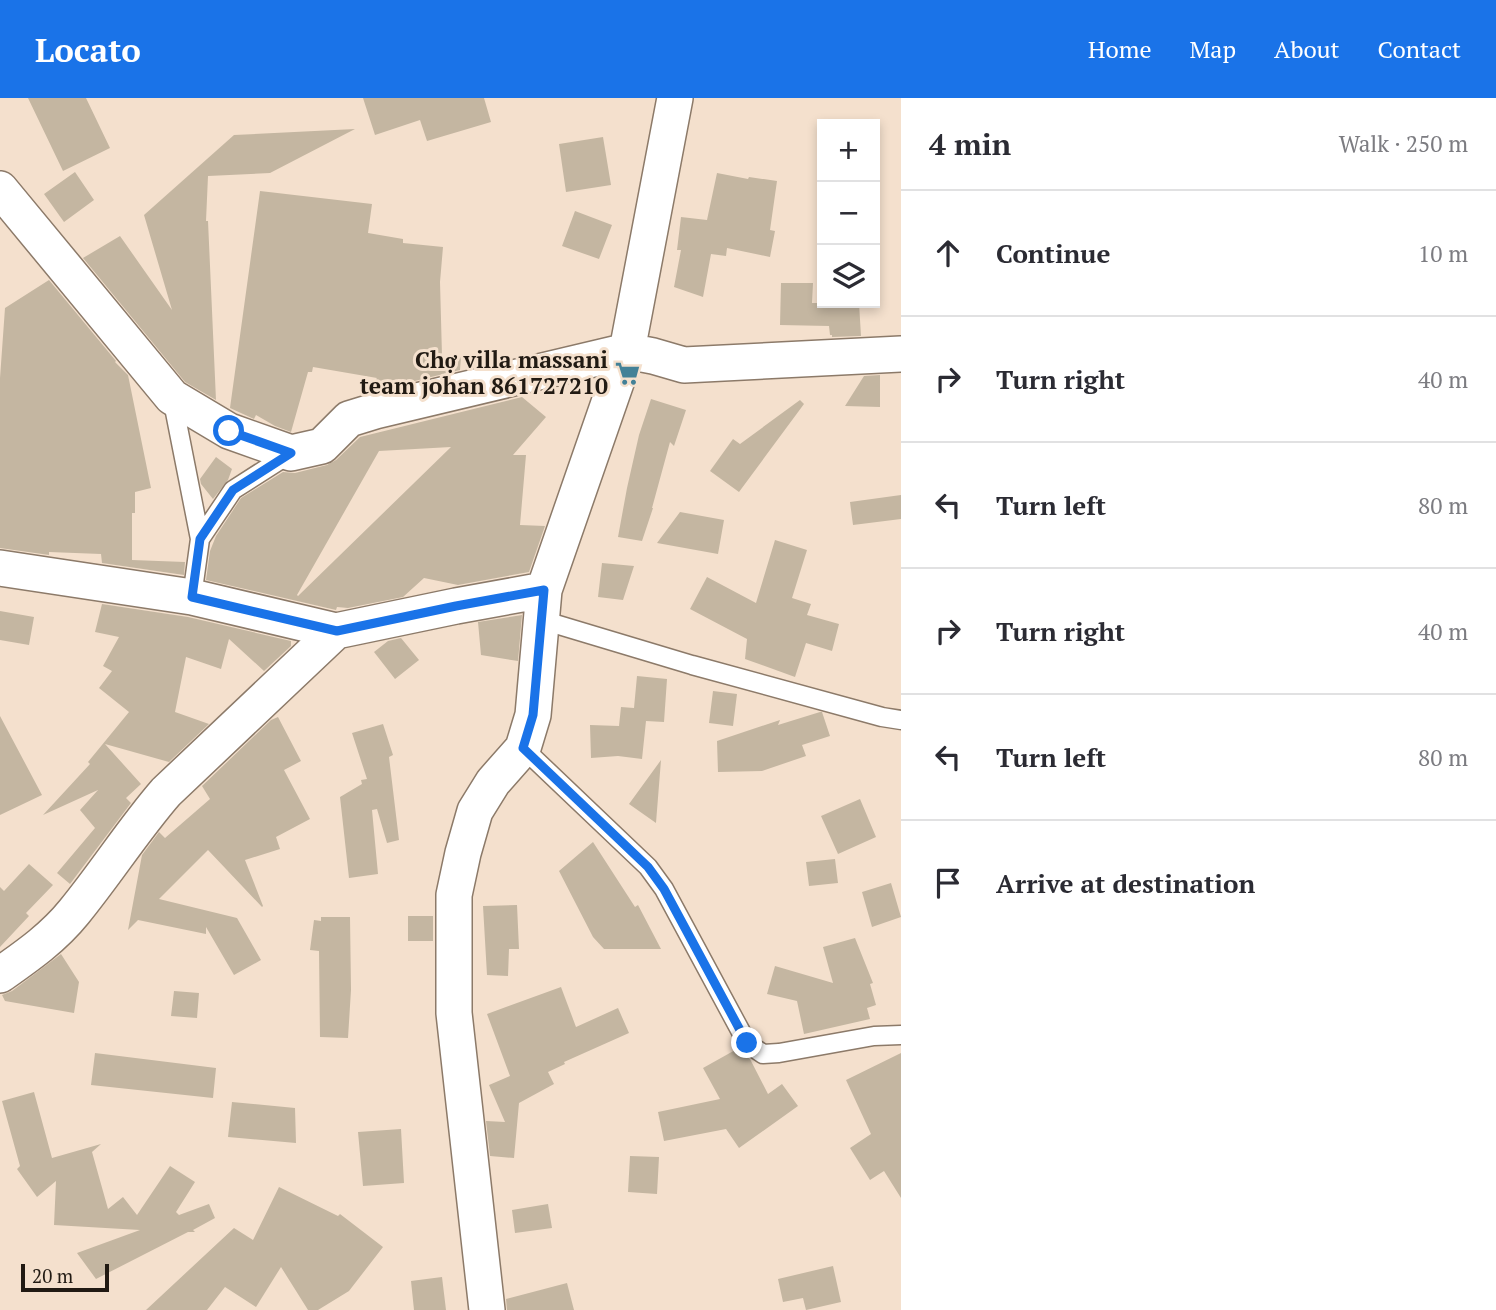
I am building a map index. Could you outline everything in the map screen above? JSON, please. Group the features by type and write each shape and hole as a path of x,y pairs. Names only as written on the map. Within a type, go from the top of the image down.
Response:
{"street":[{"path":"486,1310 454,1013 454,895 475,811 493,782 523,748 533,715 543,605 626,351 675,98"},
{"path":"0,189 172,397 229,431 291,453 323,446 349,419 362,415 626,351 684,365 901,354"},
{"path":"0,568 192,597 337,631 456,606 543,605"},
{"path":"0,975 43,944 73,914 166,792 337,631"}],"lane":[{"path":"172,397 200,539 192,597"},
{"path":"200,539 233,490 291,453"},
{"path":"543,605 692,665 882,718 901,720"},
{"path":"523,748 648,867 664,889 747,1043 763,1054 874,1036 901,1035"}],"building":[{"path":"28,98 86,98 110,148 63,171"},
{"path":"363,98 484,98 491,122 427,141 420,120 375,135"},
{"path":"355,129 270,173 208,176 206,221 216,400 185,382 83,258 120,236 172,310 144,215 234,135"},
{"path":"603,137 611,185 566,192 559,144"},
{"path":"75,172 94,200 64,222 44,194"},
{"path":"717,173 777,181 770,230 775,231 770,257 727,248 726,256 711,254 703,297 674,287 681,250 677,250 681,217 707,220"},
{"path":"260,191 372,204 368,233 403,239 403,243 443,247 440,282 442,356 461,357 460,370 365,393 377,378 313,367 312,372 308,372 291,432 256,415 254,419 230,408"},
{"path":"575,211 612,225 599,259 562,246"},
{"path":"49,280 128,375 151,488 135,492 132,560 185,562 184,575 102,563 101,554 49,552 49,555 0,548 0,378 5,308"},
{"path":"781,283 813,283 812,303 817,303 817,308 859,308 861,336 832,337 829,326 780,325"},
{"path":"880,375 880,407 845,406 864,376"},
{"path":"522,397 546,417 513,455 526,455 520,525 545,526 529,572 458,585 424,578 403,597 348,608 337,607 336,610 206,580 210,551 216,536 241,498 283,472 295,473 327,465 360,437","holes":["451,447 298,596 379,451"]},
{"path":"651,399 686,410 674,446 670,442 642,541 618,537 639,435"},
{"path":"800,400 804,404 739,492 710,471 733,439 740,444"},
{"path":"216,457 232,469 228,480 213,499 200,479"},
{"path":"901,495 901,519 853,525 850,502"},
{"path":"680,512 724,520 718,554 657,543"},
{"path":"775,540 807,550 792,598 811,604 807,615 839,624 832,651 806,643 795,677 745,659 747,639 690,609 707,577 756,603"},
{"path":"602,563 634,566 623,600 598,597"},
{"path":"102,604 188,617 291,641 291,646 264,671 229,639 221,669 186,657 175,712 209,724 169,762 105,744 141,784 126,798 131,803 70,884 57,873 95,828 80,810 98,790 43,815 90,764 88,762 129,712 99,688 112,671 103,666 119,637 95,632"},
{"path":"0,611 34,617 29,645 0,640"},
{"path":"522,615 518,661 481,655 478,622"},
{"path":"401,638 419,660 395,679 374,652 388,641"},
{"path":"637,676 667,679 664,722 646,721 642,759 618,756 591,758 590,725 619,726 621,707 634,708"},
{"path":"713,691 737,694 733,726 709,723"},
{"path":"820,712 830,736 802,745 806,756 762,771 718,772 717,741 780,720 778,725"},
{"path":"0,716 42,795 0,815"},
{"path":"278,717 301,761 284,770 310,819 276,837 280,849 245,860 263,906 208,850 159,899 237,918 261,960 234,975 206,927 206,934 138,920 128,930 142,855 159,832 165,838 210,799 202,786 271,720"},
{"path":"383,724 393,755 389,757 399,840 387,843 377,809 372,810 378,874 349,878 340,797 362,784 361,780 367,779 352,733"},
{"path":"661,760 656,823 629,804"},
{"path":"860,799 876,837 838,854 821,816"},
{"path":"593,842 635,907 638,905 661,949 604,949 593,937 559,871"},
{"path":"835,859 838,883 809,886 806,862"},
{"path":"29,864 53,885 26,913 29,916 0,947 0,887 4,891"},
{"path":"891,883 901,917 872,927 862,892"},
{"path":"517,905 519,949 509,949 508,976 487,975 483,906"},
{"path":"408,916 433,916 433,941 408,941"},
{"path":"321,917 350,917 351,990 348,1038 320,1037 319,951 310,950 314,920 321,921"},
{"path":"855,938 873,983 870,984 876,1005 867,1008 870,1019 804,1034 797,1001 767,994 775,966 833,983 823,947"},
{"path":"61,954 79,982 74,1013 5,1001 2,995 12,991"},
{"path":"561,987 576,1027 618,1008 629,1033 548,1072 554,1084 519,1103 514,1158 490,1156 486,1121 505,1122 489,1085 510,1076 487,1014"},
{"path":"174,991 199,993 197,1018 171,1016"},
{"path":"737,1049 750,1059 768,1094 782,1084 798,1106 739,1148 726,1129 664,1141 658,1112 720,1099 703,1068"},
{"path":"95,1053 216,1068 213,1098 91,1085"},
{"path":"901,1053 901,1198 884,1171 870,1180 850,1148 871,1134 846,1080"},
{"path":"34,1092 52,1158 101,1144 92,1152 108,1209 123,1197 137,1215 170,1166 195,1182 176,1212 179,1215 209,1204 215,1218 193,1230 195,1232 188,1232 96,1279 77,1253 140,1230 54,1225 56,1181 37,1197 17,1169 20,1166 2,1101"},
{"path":"232,1102 295,1108 296,1143 228,1137"},
{"path":"401,1129 404,1183 363,1186 358,1132"},
{"path":"630,1156 659,1157 657,1194 628,1192"},
{"path":"279,1187 338,1216 340,1214 383,1247 349,1291 318,1310 308,1310 281,1267 256,1307 225,1287 207,1310 146,1310 234,1228 253,1240"},
{"path":"548,1204 552,1228 515,1233 512,1210"},
{"path":"833,1266 841,1302 806,1310 803,1298 783,1302 778,1279"},
{"path":"442,1277 446,1310 414,1310 411,1281"},
{"path":"567,1283 574,1310 507,1310 506,1299"}],"place":[{"name":"Chợ villa massani team johan 861727210","path":"628,373"}],"route":[{"path":"229,431 291,453 233,490 200,539 192,597 337,631 544,590 533,715 523,748 648,867 664,889 747,1043"}]}
